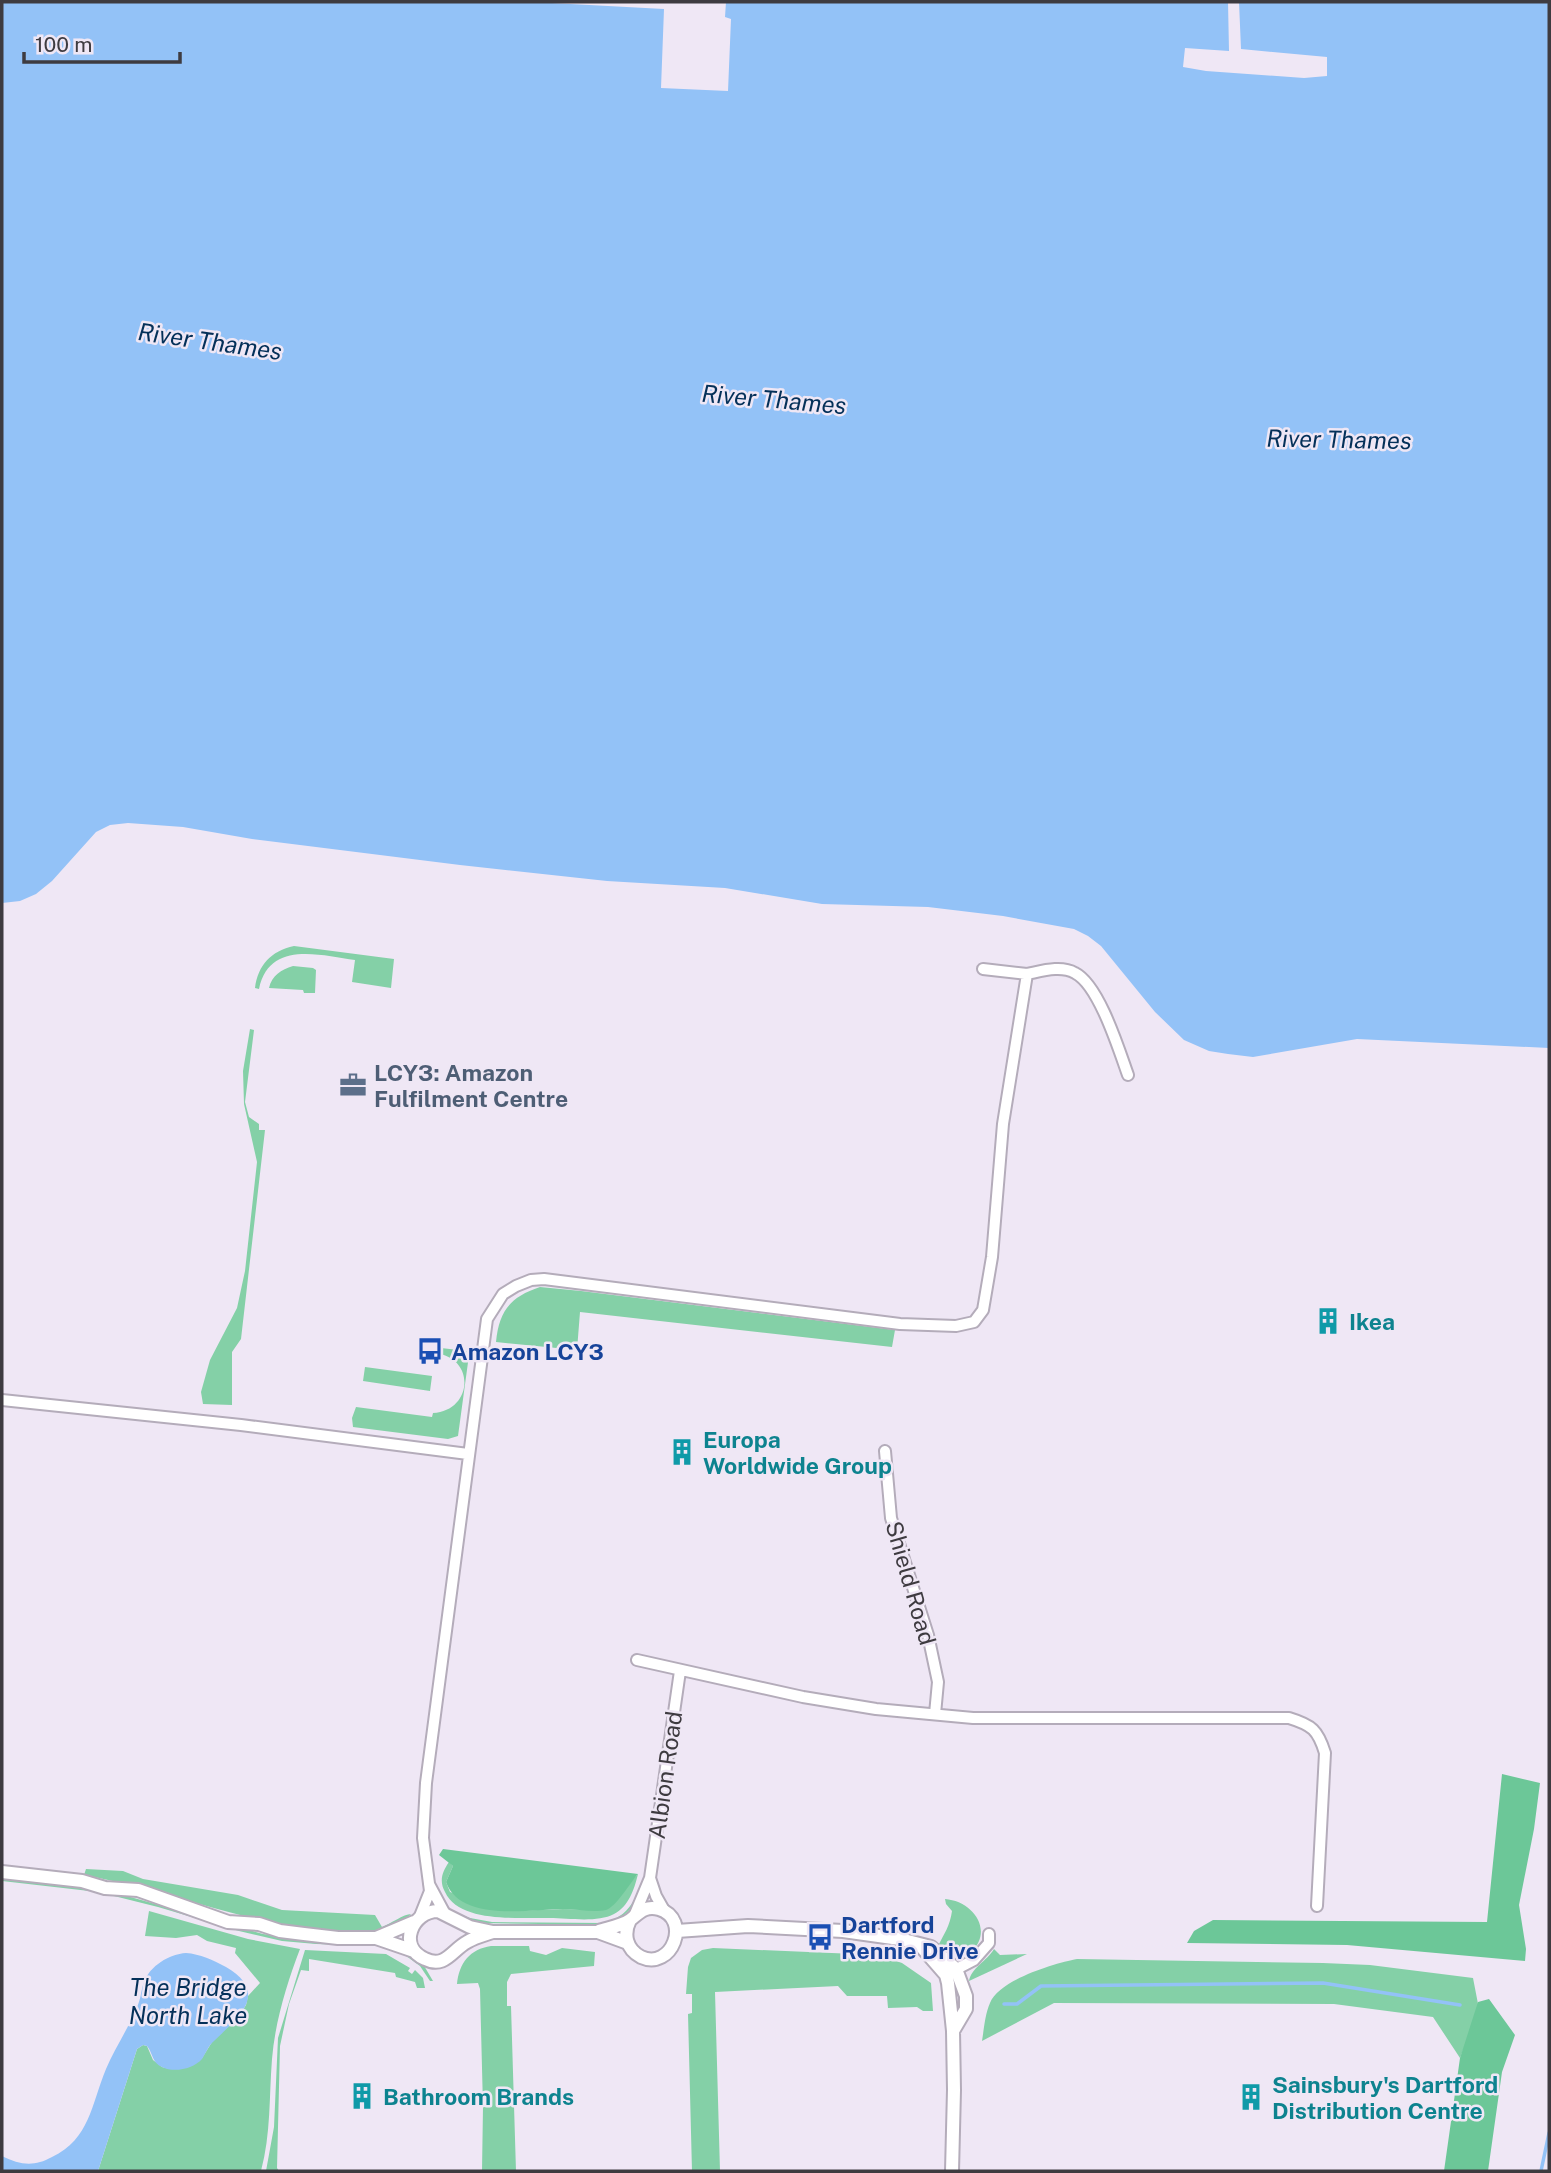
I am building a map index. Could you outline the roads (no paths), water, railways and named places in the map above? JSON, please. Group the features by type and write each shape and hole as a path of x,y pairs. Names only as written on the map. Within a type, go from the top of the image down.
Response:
{"street":[{"path":"983,969 1027,974 1054,969 1075,972 1088,984 1105,1016 1128,1075"},
{"path":"414,1951 410,1936 430,1891 423,1838 426,1783 487,1319 503,1294 531,1280 575,1282 900,1324 956,1326 974,1322 983,1310 992,1257 1003,1124 1027,974"},
{"path":"2,1400 228,1424 468,1454"},
{"name":"Shield Road","path":"885,1451 891,1518 928,1635 938,1682 934,1714"},
{"path":"637,1660 803,1698 876,1709 998,1719 1289,1718 1307,1723 1320,1736 1325,1753 1317,1906"},
{"name":"Albion Road","path":"632,1917 650,1878 680,1671"},
{"path":"2,1872 82,1881 105,1888 138,1890 228,1923 258,1924 280,1931 338,1938 376,1938 397,1931 432,1911 444,1912"},
{"path":"598,1931 628,1943 639,1955 655,1959 664,1956 671,1949 676,1941 677,1931 656,1896 650,1878"},
{"path":"429,1884 444,1912 456,1921 493,1933"},
{"path":"376,1938 414,1951 425,1960 440,1962 474,1938 493,1933 598,1931 650,1908 665,1912"},
{"path":"628,1943 626,1927 632,1917"},
{"path":"456,1921 461,1934 458,1948"},
{"path":"677,1931 761,1927 844,1931 919,1944 951,1972 954,2090 951,2171"},
{"path":"951,1972 974,1959 989,1943 989,1934"}],"water":[{"name":"River Thames","path":"2,2 1549,2 1549,1048 1357,1039 1253,1057 1209,1051 1184,1040 1155,1012 1101,946 1074,929 1003,916 928,907 822,904 725,888 607,881 460,865 252,839 183,827 128,823 110,825 96,832 52,881 36,894 20,901 2,903"},
{"name":"The Bridge North Lake","path":"186,1953 226,1967 246,1986 246,2005 233,2023 212,2043 202,2059 189,2068 167,2069 156,2063 147,2046 143,2045 137,2049 98,2171 2,2171 2,2156 21,2163 39,2162 65,2150 74,2141 88,2120 106,2069 130,2023 147,1976 161,1962"}],"waterway":[{"path":"1004,2004 1017,2004 1041,1986 1323,1983 1460,2005"},
{"path":"1541,2171 1549,2133"}],"place":[{"name":"LCY3: Amazon Fulfilment Centre","path":"353,1085"},
{"name":"Ikea","path":"1328,1321"},
{"name":"Amazon LCY3","path":"430,1351"},
{"name":"Europa Worldwide Group","path":"682,1452"},
{"name":"Dartford Rennie Drive","path":"820,1937"},
{"name":"Bathroom Brands","path":"362,2096"},
{"name":"Sainsbury's Dartford Distribution Centre","path":"1251,2097"}]}
